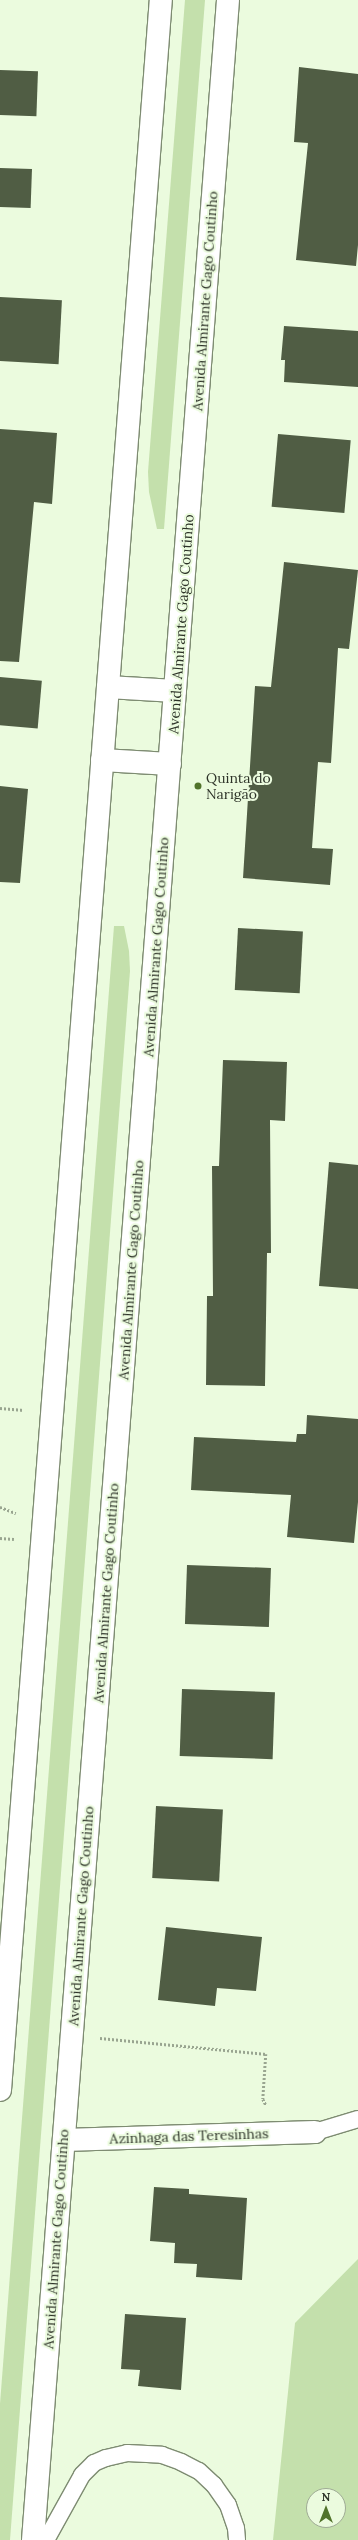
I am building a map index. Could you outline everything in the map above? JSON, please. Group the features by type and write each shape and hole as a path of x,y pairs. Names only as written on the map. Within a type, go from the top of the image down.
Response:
{"main road":[{"path":"0,2090 161,0"},
{"name":"Avenida Almirante Gago Coutinho","path":"33,2540 228,0"},
{"path":"108,687 175,691"},
{"path":"102,760 170,764"},
{"name":"Azinhaga das Teresinhas","path":"64,2140 315,2132"}],"lane":[{"path":"315,2132 358,2119"},
{"path":"46,2540 82,2475 100,2460 127,2453 162,2455 181,2462 199,2472 214,2485 228,2505 236,2528 236,2540"}],"path":[{"path":"72,2035 266,2054 263,2099 283,2133"}],"green space":[{"path":"185,0 205,0 164,529 157,529 149,492 148,472"},
{"path":"114,926 124,926 129,951 130,971 10,2540 0,2540 0,2404"},
{"path":"358,2259 358,2540 273,2540 295,2323"}],"building":[{"path":"299,67 358,74 358,245 356,266 296,260 308,143 294,142"},
{"path":"0,70 38,71 36,116 0,115"},
{"path":"0,168 32,169 31,208 0,207"},
{"path":"0,297 62,300 59,364 0,361"},
{"path":"284,326 358,331 358,387 284,382 285,360 281,360"},
{"path":"0,429 57,433 52,504 34,502 19,662 0,661"},
{"path":"278,434 351,440 344,513 272,507"},
{"path":"284,562 358,570 349,649 338,648 331,763 318,762 312,848 333,849 330,885 243,878 255,686 271,687"},
{"path":"0,677 42,681 38,728 0,725"},
{"path":"0,786 28,789 20,883 0,882"},
{"path":"238,928 303,931 300,993 235,990"},
{"path":"223,1060 287,1062 285,1121 270,1120 271,1253 267,1253 265,1386 206,1385 207,1296 213,1296 212,1166 219,1166"},
{"path":"329,1162 358,1165 358,1289 319,1286"},
{"path":"307,1415 358,1419 358,1502 354,1543 287,1537 291,1495 191,1490 194,1437 296,1442 297,1434 306,1434"},
{"path":"187,1565 271,1568 269,1627 185,1624"},
{"path":"182,1689 275,1692 273,1759 180,1756"},
{"path":"156,1806 223,1810 219,1881 152,1878"},
{"path":"166,1927 262,1937 256,1991 217,1988 215,2006 158,2000"},
{"path":"154,2187 189,2189 189,2194 247,2198 242,2280 196,2277 197,2264 174,2263 175,2243 150,2241"},
{"path":"125,2314 186,2318 181,2390 138,2386 140,2370 121,2369"}],"place":[{"name":"Quinta do Narigão","path":"198,786"}]}
